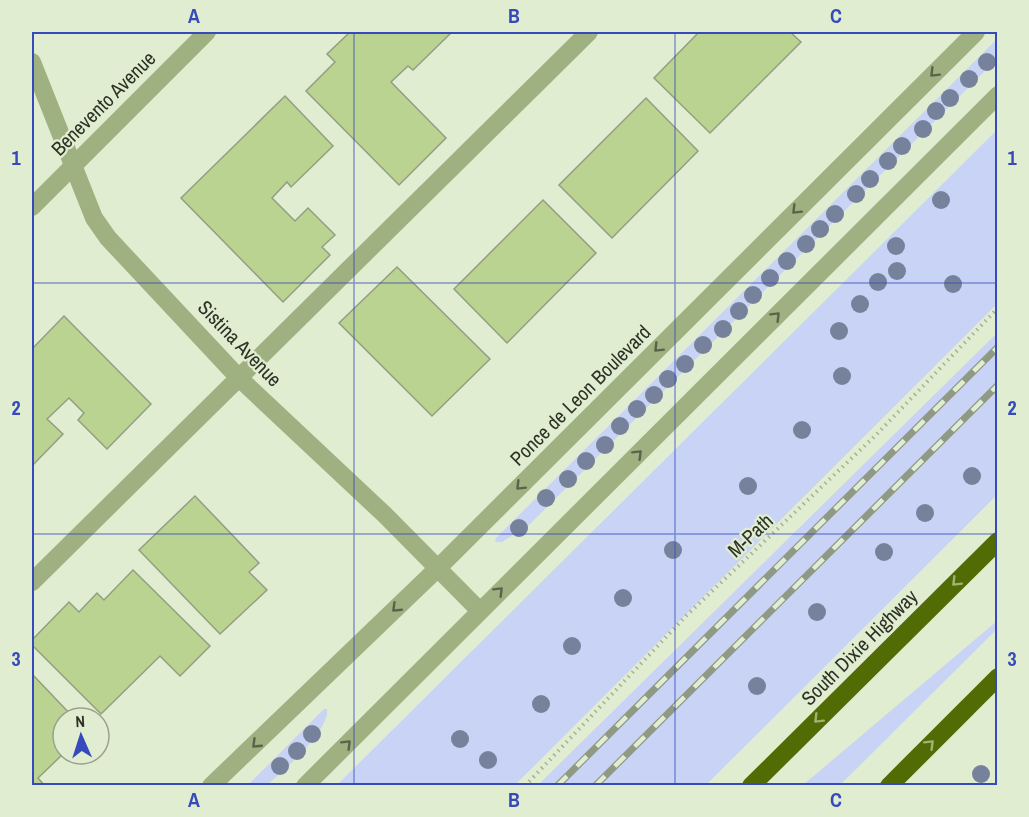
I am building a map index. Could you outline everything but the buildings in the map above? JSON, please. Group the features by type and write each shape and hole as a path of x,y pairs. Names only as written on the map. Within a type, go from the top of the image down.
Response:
{"highway":[{"name":"South Dixie Highway","path":"751,786 998,541"},
{"path":"889,786 998,677"}],"street":[{"name":"Benevento Avenue","path":"32,207 207,32"},
{"path":"32,582 589,32"},
{"name":"Ponce de Leon Boulevard","path":"211,786 438,568 976,32"},
{"name":"Sistina Avenue","path":"32,62 94,218 108,238 240,378 480,610"},
{"path":"305,786 998,95"}],"path":[{"name":"M-Path","path":"525,786 686,616 876,435 998,308"}],"shaded area":[{"path":"997,39 997,59 528,526 502,542 495,542 496,538"},
{"path":"997,130 997,304 515,785 337,785"},
{"path":"997,333 997,495 706,785 538,785"},
{"path":"997,621 997,629 840,785 803,785"},
{"path":"324,709 327,709 326,718 321,728 294,761 267,785 248,785"}],"railway":[{"path":"557,786 998,347"},
{"path":"595,786 998,385"}]}
